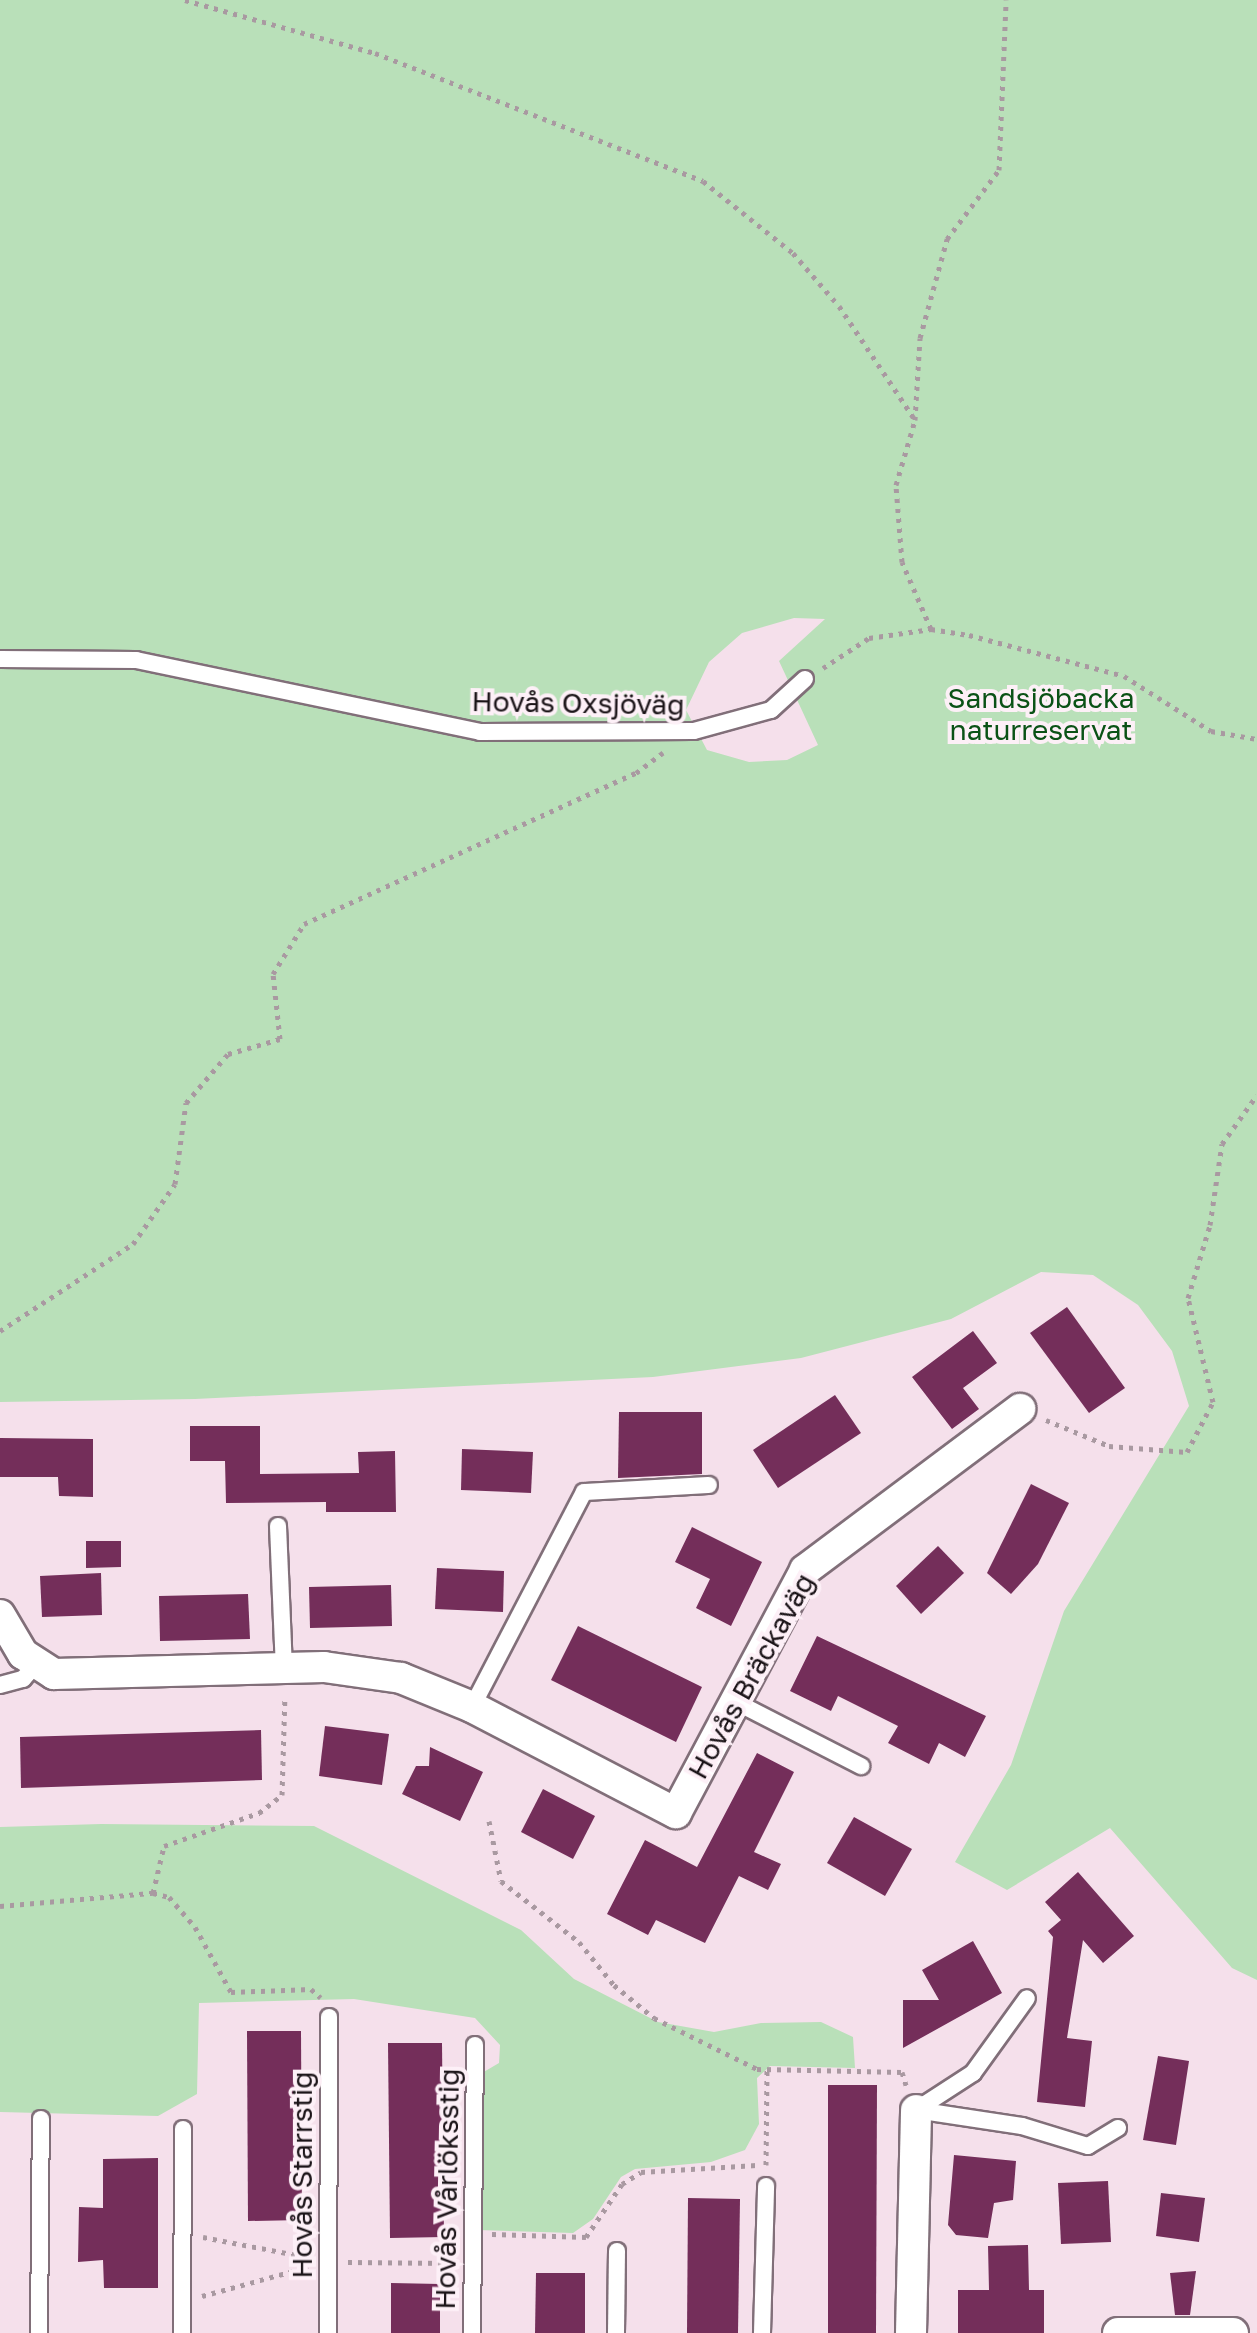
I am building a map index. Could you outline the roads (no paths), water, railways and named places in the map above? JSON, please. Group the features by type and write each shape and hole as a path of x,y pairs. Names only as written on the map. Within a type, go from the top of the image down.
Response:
{"street":[{"name":"Hovås Bräckaväg","path":"35,1665 81,1678 284,1667 369,1671 472,1707 676,1813 805,1570 1020,1409"},
{"path":"0,1615 35,1665"},
{"path":"911,2333 916,2110"},
{"path":"1118,2333 1233,2333"}],"lane":[{"name":"Hovås Oxsjöväg","path":"0,659 136,660 480,732 694,731 771,710 805,679"},
{"path":"472,1707 584,1492 709,1485"},
{"path":"278,1526 284,1667"},
{"path":"0,1685 23,1679 35,1665"},
{"path":"734,1701 861,1766"},
{"path":"916,2110 973,2073 1027,1998"},
{"name":"Hovås Starrstig","path":"328,2333 329,2017"},
{"name":"Hovås Vårlöksstig","path":"472,2333 475,2045"},
{"path":"916,2110 1009,2123 1088,2146 1118,2128"},
{"path":"39,2333 41,2119"},
{"path":"182,2333 183,2129"},
{"path":"762,2333 766,2186"},
{"path":"616,2333 617,2251"}],"park label":[{"name":"Sandsjöbacka naturreservat","path":"1041,714"}]}
